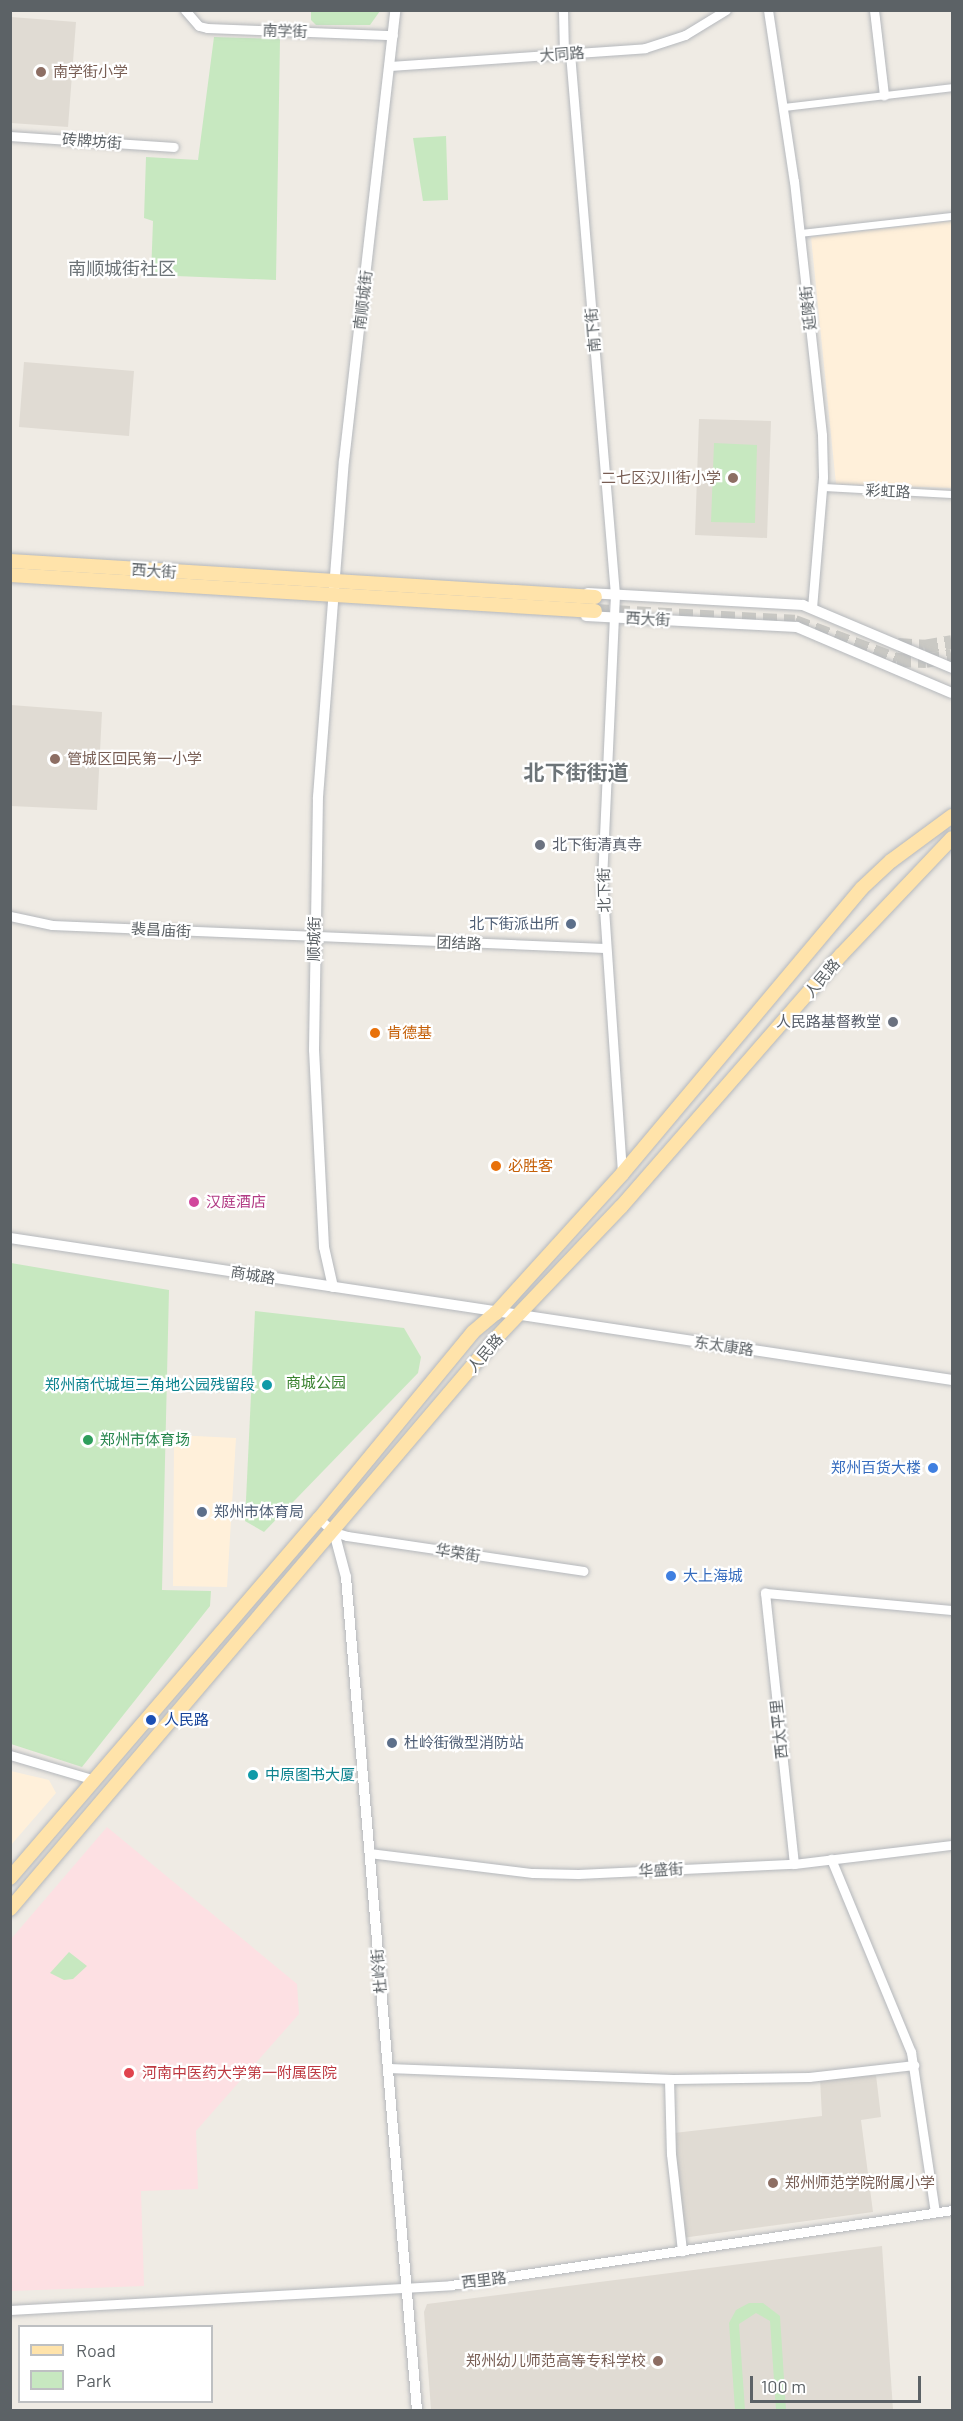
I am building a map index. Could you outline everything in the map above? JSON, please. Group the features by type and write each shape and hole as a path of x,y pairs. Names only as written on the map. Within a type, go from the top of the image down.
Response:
{"main road":[{"name":"西大街","path":"10,561 332,590"},
{"name":"西大街","path":"10,575 595,604"},
{"name":"人民路","path":"10,1878 319,1519 473,1332 496,1313 622,1174 862,888 891,861 952,816"},
{"name":"人民路","path":"10,1909 334,1532 497,1337 519,1316 841,955 952,838"}],"street":[{"name":"南学街","path":"185,10 200,26 207,28 393,35"},
{"name":"南顺城街","path":"332,590 395,10"},
{"name":"南下街","path":"563,10 615,612"},
{"name":"大同路","path":"390,66 645,48 663,43 726,10"},
{"name":"延陵街","path":"768,10 800,233 822,435 823,487 812,608"},
{"path":"874,10 884,94"},
{"path":"783,106 952,87"},
{"name":"砖牌坊街","path":"10,136 174,147"},
{"path":"800,233 952,216"},
{"name":"彩虹路","path":"823,487 952,494"},
{"name":"西大街","path":"332,590 356,578 812,608 952,668"},
{"name":"西大街","path":"332,590 356,603 615,612 797,627 952,693"},
{"name":"顺城街","path":"332,590 313,938 321,1212 333,1287"},
{"name":"北下街","path":"615,612 602,879 622,1174"},
{"name":"裴昌庙街","path":"10,916 52,925 313,938"},
{"name":"团结路","path":"313,938 605,948"},
{"name":"商城路","path":"10,1238 496,1313"},
{"name":"东太康路","path":"496,1313 952,1380"},
{"path":"319,1519 334,1532"},
{"name":"华荣街","path":"334,1532 583,1571"},
{"name":"杜岭街","path":"334,1532 346,1577 417,2410"},
{"name":"西太平里","path":"794,1864 765,1593 952,1610"},
{"path":"10,1755 95,1780"},
{"name":"华盛街","path":"369,1854 567,1874 794,1864 952,1845"},
{"path":"831,1859 914,2065 935,2212"},
{"path":"388,2068 669,2079 809,2077 914,2065"},
{"path":"669,2079 670,2154 682,2251"},
{"name":"西里路","path":"10,2310 407,2288 491,2280 952,2210"}],"shaded area":[{"name":"南学街小学","path":"11,17 76,22 68,127 11,123"},
{"path":"952,221 952,488 836,484 811,237"},
{"path":"24,362 134,371 129,436 19,427"},
{"name":"二七区汉川街小学","path":"699,419 771,421 767,538 695,535"},
{"name":"管城区回民第一小学","path":"11,705 102,712 97,810 11,806"},
{"name":"郑州市体育局","path":"174,1435 236,1438 227,1587 173,1586"},
{"path":"11,1771 49,1780 56,1793 11,1845"},
{"name":"河南中医药大学第一附属医院","path":"107,1827 297,1984 299,2014 196,2131 198,2189 141,2191 144,2286 11,2291 11,1939"},
{"name":"郑州师范学院附属小学","path":"876,2075 881,2117 861,2120 873,2212 682,2238 674,2133 822,2116 820,2079"},
{"name":"郑州幼儿师范高等专科学校","path":"882,2246 893,2410 431,2410 424,2312 427,2304"}],"green space":[{"path":"311,10 380,11 370,25 316,25 311,20"},
{"path":"214,37 280,39 276,280 151,275 153,221 144,218 146,157 198,160"},
{"path":"446,136 448,200 423,201 413,138"},
{"path":"714,443 757,445 755,523 711,522"},
{"name":"郑州市体育场","path":"11,1263 169,1290 162,1590 211,1591 210,1606 82,1767 11,1744"},
{"name":"商城公园","path":"255,1311 404,1328 421,1357 418,1373 264,1532 245,1521"},
{"path":"69,1952 87,1966 73,1979 64,1980 50,1973"},
{"path":"749,2303 763,2303 780,2316 786,2410 776,2410 770,2321 756,2313 739,2324 745,2410 735,2410 729,2323 736,2310"}],"tunnel":[{"path":"595,611 795,622 897,660 926,661 952,656"},
{"path":"898,645 924,647 952,642"}],"place":[{"name":"南学街小学","path":"41,72"},
{"name":"二七区汉川街小学","path":"733,478"},
{"name":"管城区回民第一小学","path":"55,759"},
{"name":"北下街清真寺","path":"540,845"},
{"name":"北下街派出所","path":"571,924"},
{"name":"人民路基督教堂","path":"893,1022"},
{"name":"肯德基","path":"375,1033"},
{"name":"必胜客","path":"496,1166"},
{"name":"汉庭酒店","path":"194,1202"},
{"name":"郑州商代城垣三角地公园残留段","path":"267,1385"},
{"name":"郑州市体育场","path":"88,1440"},
{"name":"郑州百货大楼","path":"933,1468"},
{"name":"郑州市体育局","path":"202,1512"},
{"name":"大上海城","path":"671,1576"},
{"name":"人民路","path":"151,1720"},
{"name":"杜岭街微型消防站","path":"392,1743"},
{"name":"中原图书大厦","path":"253,1775"},
{"name":"河南中医药大学第一附属医院","path":"129,2073"},
{"name":"郑州师范学院附属小学","path":"773,2183"},
{"name":"郑州幼儿师范高等专科学校","path":"658,2361"}],"district":[{"name":"南顺城街社区","path":"122,268"},
{"name":"北下街街道","path":"576,772"}]}
